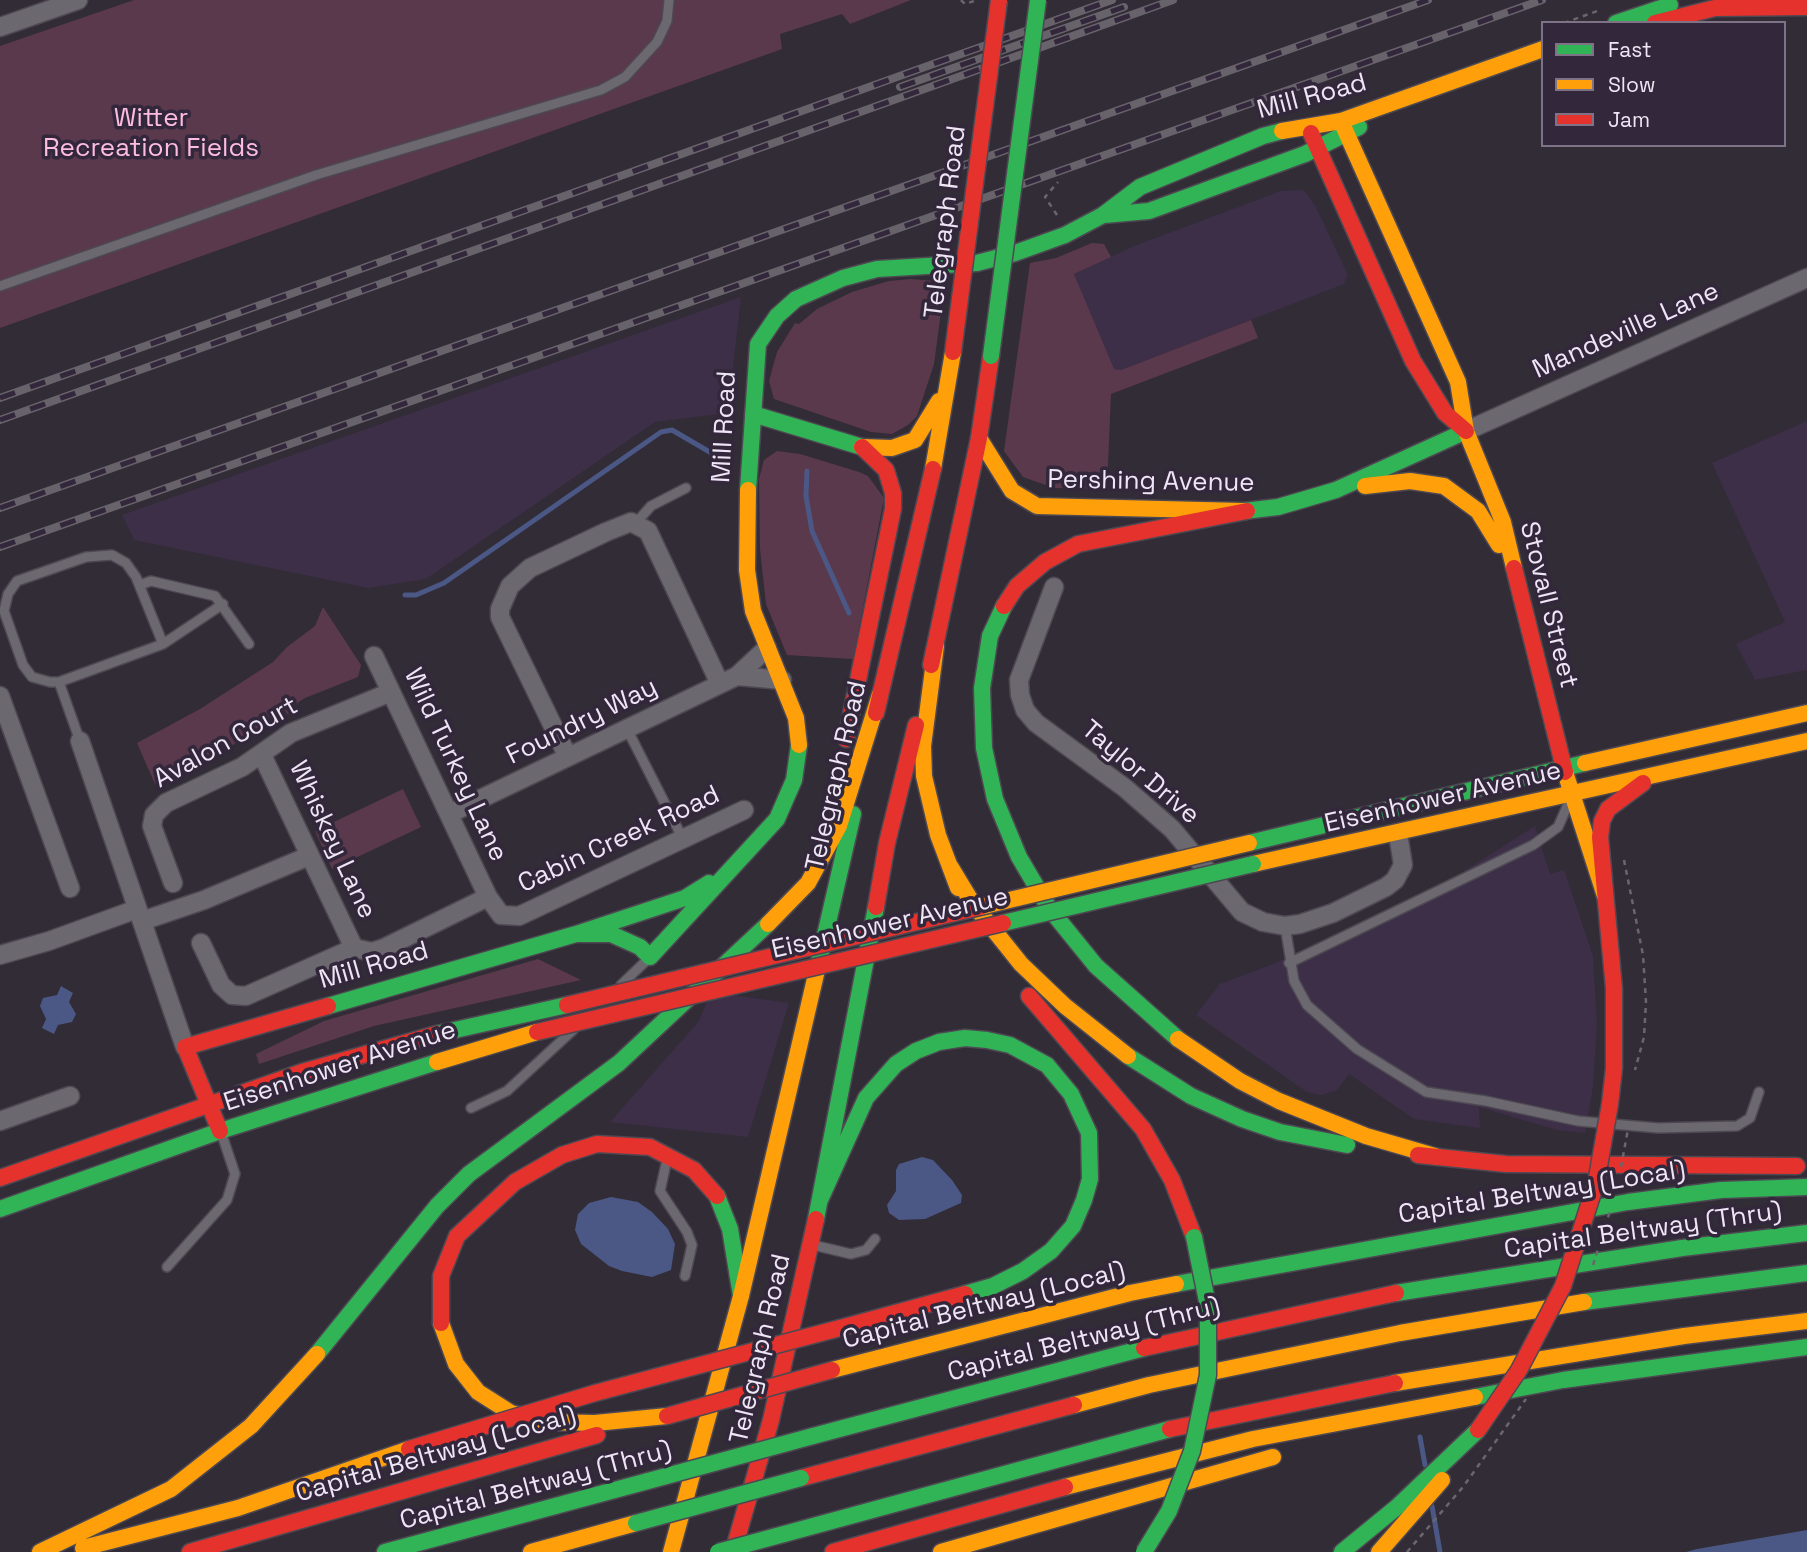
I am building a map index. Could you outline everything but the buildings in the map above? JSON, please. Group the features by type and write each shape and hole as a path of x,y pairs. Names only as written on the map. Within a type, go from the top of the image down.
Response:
{"main road":[{"name":"Telegraph Road","path":"671,1552 741,1296 932,475 953,352 999,0"},
{"name":"Telegraph Road","path":"733,1552 771,1420 811,1244 887,843 936,646 979,438 1038,0"},
{"path":"1622,21 1687,0"},
{"path":"1663,21 1715,8 1807,7"},
{"name":"Mill Road","path":"1103,215 1149,211 1317,148 1343,127 1541,50"},
{"name":"Mill Road","path":"576,934 611,934 640,947 650,957 777,819 794,780 799,742 796,718 753,611 747,570 748,470 758,344 777,316 796,299 843,278 877,269 977,263 1015,253 1065,234 1103,215 1140,187 1264,136 1308,125 1343,127 1541,63"},
{"name":"Stovall Street","path":"1308,125 1413,361 1445,413 1466,431"},
{"name":"Stovall Street","path":"1343,127 1458,382 1466,431 1495,499 1564,768 1605,896"},
{"path":"862,447 892,448 915,440 931,419 949,379"},
{"path":"753,414 862,447 888,462 904,489 908,512 907,590"},
{"name":"Pershing Avenue","path":"979,438 1012,491 1037,506 1247,511 1278,507 1336,490 1466,431"},
{"path":"733,954 782,895 800,867 816,839 839,771 893,509 893,493 886,470 862,447"},
{"path":"1336,490 1418,481 1455,491 1483,517 1519,585"},
{"path":"1247,511 1078,544 1045,562 1017,586 1007,599 990,636 982,688 984,748 995,799 1019,858 1049,908 1096,967 1163,1028 1240,1081 1279,1101 1366,1136 1437,1157"},
{"path":"936,646 923,746 924,776 929,804 961,900 991,953 1143,1129 1172,1180 1194,1237 1208,1306 1208,1375 1201,1417 1189,1462 1168,1511 1144,1552"},
{"path":"40,1552 171,1489 251,1426 296,1380 437,1206 500,1149 619,1063 787,906 808,883 824,857 852,788 880,694"},
{"name":"Eisenhower Avenue","path":"0,1178 367,1052 1564,768 1807,713"},
{"name":"Eisenhower Avenue","path":"0,1209 220,1131 537,1032 1253,864 1398,834 1807,741"},
{"path":"1380,1552 1402,1530 1478,1430 1519,1370 1563,1286 1596,1183 1610,1104 1616,1028 1600,837 1602,821 1608,809 1632,789 1680,769"},
{"name":"Mill Road","path":"185,1047 576,934 685,898 736,866"},
{"path":"950,866 993,932 1021,964 1065,1006 1160,1078 1217,1108 1280,1132 1352,1146 1518,1164 1807,1167"},
{"path":"65,1552 227,1511 409,1449 595,1393 993,1286 1051,1251 1073,1226 1090,1179 1089,1133 1083,1116 1065,1087 1046,1065 1031,1055 1010,1045 987,1040 965,1038 939,1042 916,1051 896,1065 866,1098 820,1199"},
{"path":"185,1047 220,1131"},
{"path":"667,1416 565,1423 531,1420 500,1407 478,1392 456,1364 440,1322 439,1292 447,1256 457,1236 490,1202 538,1167 562,1155 597,1144 634,1144 669,1155 694,1170 718,1197 730,1229 741,1296"},
{"name":"Capital Beltway (Local)","path":"190,1552 832,1370 1130,1293 1401,1241 1641,1200 1721,1189 1807,1187"},
{"name":"Capital Beltway (Thru)","path":"386,1552 1090,1360 1395,1293 1682,1248 1807,1233"},
{"path":"531,1552 1149,1385 1346,1344 1625,1295 1807,1273"},
{"path":"718,1552 1181,1426 1293,1402 1409,1380 1670,1339 1807,1321"},
{"path":"833,1552 1253,1438 1563,1380 1807,1348"},
{"path":"1320,1444 1563,1380"},
{"path":"1342,1552 1397,1507 1478,1430"},
{"path":"941,1552 1285,1454"}],"street":[{"path":"0,27 78,0"},
{"name":"Mandeville Lane","path":"1466,431 1807,278"},
{"path":"568,757 500,617 503,597 516,579 530,568 614,528 635,524 648,531 720,684"},
{"name":"Taylor Drive","path":"1054,587 1019,680 1025,710 1036,723 1116,781 1172,829 1242,912 1263,922 1285,926 1315,921 1391,884 1403,864 1398,834"},
{"name":"Foundry Way","path":"449,814 737,676 767,648"},
{"name":"Wild Turkey Lane","path":"374,656 488,897"},
{"path":"737,676 782,680"},
{"name":"Avalon Court","path":"173,883 152,826 154,815 174,798 262,755 291,733 391,692"},
{"path":"0,696 7,738 70,888"},
{"path":"77,733 185,1047"},
{"name":"Whiskey Lane","path":"262,755 354,948"},
{"name":"Cabin Creek Road","path":"201,943 221,985 232,995 254,994 354,948 372,951 384,948 488,897 502,915 519,916 744,810"},
{"path":"0,955 242,886 309,856"},
{"path":"0,1121 70,1096"}],"lane":[{"path":"0,286 316,176 601,90 625,77 657,43 667,21 669,0"},
{"path":"635,524 651,506 686,488"},
{"path":"163,644 139,585 126,563 112,555 86,556 17,581 8,594 4,611 23,666 32,677 59,682 163,644 223,604"},
{"path":"139,585 151,581 215,596 249,644"},
{"path":"59,682 77,733"},
{"path":"627,729 682,839"},
{"path":"1289,964 1496,865 1558,827 1572,794"},
{"path":"1285,926 1289,964 1294,981 1307,1005 1357,1049 1426,1092 1486,1101 1578,1121 1658,1128 1737,1126 1749,1118 1759,1092"},
{"path":"471,1108 507,1091 650,957"},
{"path":"167,1267 227,1200 235,1174 220,1131"},
{"path":"669,1155 660,1191 691,1240 692,1256 685,1276"},
{"path":"811,1244 851,1254 866,1250 875,1240"}],"path":[{"path":"961,0 965,4 977,0"},
{"path":"1569,21 1602,9"},
{"path":"1055,208 1045,197 1058,182"},
{"path":"1622,851 1643,955 1646,1002 1644,1037 1635,1072"}],"shaded area":[{"path":"1304,190 1316,207 1348,275 1344,284 1121,370 1113,369 1074,274 1134,246 1281,191"},
{"path":"741,297 728,413 655,422 426,579 368,588 134,540 122,515"},
{"path":"1807,421 1807,670 1755,680 1736,644 1785,622 1712,463"},
{"path":"1535,826 1550,874 1564,870 1593,956 1597,1024 1593,1087 1585,1133 1557,1130 1479,1107 1480,1128 1414,1119 1349,1074 1337,1090 1322,1095 1307,1092 1196,1015 1220,984 1276,963 1461,873"},
{"path":"711,992 789,1003 748,1137 610,1122 699,1021"}],"green space":[{"name":"Witter Recreation Fields","path":"134,0 911,0 850,24 842,14 780,34 782,49 0,328 0,46"},
{"path":"1092,243 1104,244 1111,257 1074,274 1114,369 1121,370 1251,320 1258,338 1111,394 1107,489 1054,488 1023,477 1004,451 1030,263 1056,258"},
{"path":"911,279 945,282 934,364 917,416 908,425 892,434 871,432 774,399 769,381 777,352 795,323 799,324 817,309 852,292 889,281"},
{"path":"777,451 800,454 859,472 868,476 884,498 853,659 787,655 766,604 760,549 759,479 764,460"},
{"path":"323,607 361,665 358,677 305,698 289,708 291,713 287,714 285,710 269,718 269,721 228,748 225,738 218,741 222,752 155,784 137,743 200,709 273,662 287,647 315,626"},
{"path":"403,789 421,827 332,869 315,831"},
{"path":"538,959 581,980 374,1026 259,1064 256,1054 324,1021"}],"water":[{"path":"61,986 73,993 69,1002 76,1014 72,1022 58,1025 54,1034 42,1028 46,1019 40,1006 43,998 57,995"},
{"path":"922,1157 933,1160 952,1180 962,1195 961,1203 925,1219 899,1220 889,1213 887,1205 896,1191 896,1170 899,1164"},
{"path":"611,1197 638,1202 668,1229 675,1244 671,1270 652,1277 622,1271 609,1266 581,1244 575,1230 578,1214 589,1203"},
{"path":"1807,1530 1807,1552 1686,1552 1697,1549"}],"waterway":[{"path":"405,595 416,595 444,583 661,432 672,430 720,458"},
{"path":"807,471 806,496 812,531 849,613"},
{"path":"1420,1437 1425,1465"},
{"path":"1432,1506 1440,1552"}],"railway":[{"path":"0,398 1112,0"},
{"path":"0,420 1173,0"},
{"path":"0,508 1428,0"},
{"path":"0,547 1542,0"},
{"path":"900,87 1124,7"}],"traffic: fast":[{"path":"991,356 1038,0"},
{"path":"1622,21 1670,5"},
{"path":"1104,215 1149,211 1305,154 1359,127"},
{"path":"748,490 758,344 777,316 796,299 843,278 877,269 977,263 1015,253 1065,235 1103,215 1140,187 1263,136 1282,131"},
{"path":"753,414 862,447"},
{"path":"1244,511 1278,507 1336,490 1466,431"},
{"path":"1004,606 990,636 982,688 984,748 995,799 1019,857 1049,908 1096,966 1178,1039"},
{"path":"576,934 611,934 640,947 650,957 777,819 794,780 799,745"},
{"path":"1249,843 1585,763"},
{"path":"817,970 853,814"},
{"path":"1003,923 1253,864"},
{"path":"328,1006 576,934 685,898 709,883"},
{"path":"816,1219 876,907"},
{"path":"317,1354 437,1206 469,1174 619,1063 768,924"},
{"path":"437,1034 567,1005"},
{"path":"820,1200 866,1098 896,1064 916,1051 939,1042 965,1038 987,1040 1010,1045 1047,1065 1071,1094 1089,1133 1090,1179 1084,1200 1073,1226 1051,1251 1023,1271 993,1286 965,1294"},
{"path":"1128,1056 1191,1096 1242,1119 1280,1132 1347,1145"},
{"path":"0,1209 220,1131 437,1062"},
{"path":"1176,1284 1628,1202 1721,1190 1807,1187"},
{"path":"717,1196 730,1229 741,1296"},
{"path":"1396,1293 1682,1248 1807,1233"},
{"path":"1144,1552 1169,1511 1192,1451 1208,1375 1208,1306 1194,1237"},
{"path":"1584,1302 1807,1273"},
{"path":"1475,1397 1563,1380 1807,1347"},
{"path":"813,1436 1144,1348"},
{"path":"784,1534 1170,1429"},
{"path":"1342,1552 1397,1507 1478,1430"},
{"path":"648,1481 813,1436"},
{"path":"636,1523 801,1478"},
{"path":"385,1552 648,1481"},
{"path":"718,1552 784,1534"}],"traffic: slow":[{"path":"1282,131 1341,121 1541,50"},
{"path":"1341,121 1458,382 1466,431 1503,522 1514,568"},
{"path":"933,469 953,352"},
{"path":"862,447 892,448 915,440 939,401"},
{"path":"979,438 1012,491 1037,506 1244,511"},
{"path":"1365,486 1410,481 1444,486 1478,511 1499,545"},
{"path":"748,490 747,570 753,611 796,718 799,745"},
{"path":"936,646 923,746 924,776 938,835 958,888"},
{"path":"768,924 808,883 839,826 880,694"},
{"path":"1585,763 1807,713"},
{"path":"1253,864 1807,741"},
{"path":"1565,772 1605,896"},
{"path":"980,907 1249,843"},
{"path":"950,866 973,904 1021,964 1065,1006 1128,1056"},
{"path":"671,1552 741,1296 817,970"},
{"path":"437,1062 537,1032"},
{"path":"1178,1039 1240,1081 1279,1101 1366,1136 1438,1157"},
{"path":"832,1370 1130,1293 1176,1284"},
{"path":"1074,1405 1149,1385 1400,1333 1584,1302"},
{"path":"1395,1383 1684,1336 1807,1321"},
{"path":"441,1323 456,1364 478,1392 511,1413 546,1422 595,1423 667,1416"},
{"path":"40,1552 171,1489 251,1426 317,1354"},
{"path":"1065,1487 1253,1439 1475,1397"},
{"path":"83,1548 238,1508 409,1449"},
{"path":"941,1552 1273,1457"},
{"path":"1379,1552 1442,1480"},
{"path":"531,1552 636,1523"}],"traffic: jam":[{"path":"953,352 999,0"},
{"path":"1663,21 1715,8 1807,7"},
{"path":"1311,133 1413,361 1445,413 1466,431"},
{"path":"931,665 979,438 991,356"},
{"path":"846,739 893,509 893,493 886,470 862,447"},
{"path":"876,713 933,469"},
{"path":"1004,606 1017,586 1045,562 1078,544 1247,511"},
{"path":"1514,568 1565,772"},
{"path":"876,907 887,843 916,725"},
{"path":"1610,1104 1614,1068 1614,989 1600,837 1602,821 1608,809 1643,783"},
{"path":"567,1005 980,907"},
{"path":"537,1032 1003,923"},
{"path":"1029,996 1143,1129 1172,1180 1194,1237"},
{"path":"220,1131 185,1047 328,1006"},
{"path":"0,1178 302,1072 437,1034"},
{"path":"1478,1430 1519,1370 1563,1286 1596,1183 1610,1104"},
{"path":"441,1323 441,1276 457,1236 515,1182 562,1155 597,1144 650,1147 694,1170 717,1196"},
{"path":"1418,1155 1506,1164 1797,1166"},
{"path":"733,1552 771,1420 816,1219"},
{"path":"1144,1348 1396,1293"},
{"path":"855,1324 965,1294"},
{"path":"409,1449 595,1393 855,1324"},
{"path":"667,1416 832,1370"},
{"path":"1170,1429 1395,1383"},
{"path":"801,1478 1074,1405"},
{"path":"190,1552 597,1435"},
{"path":"833,1552 1065,1487"}]}
